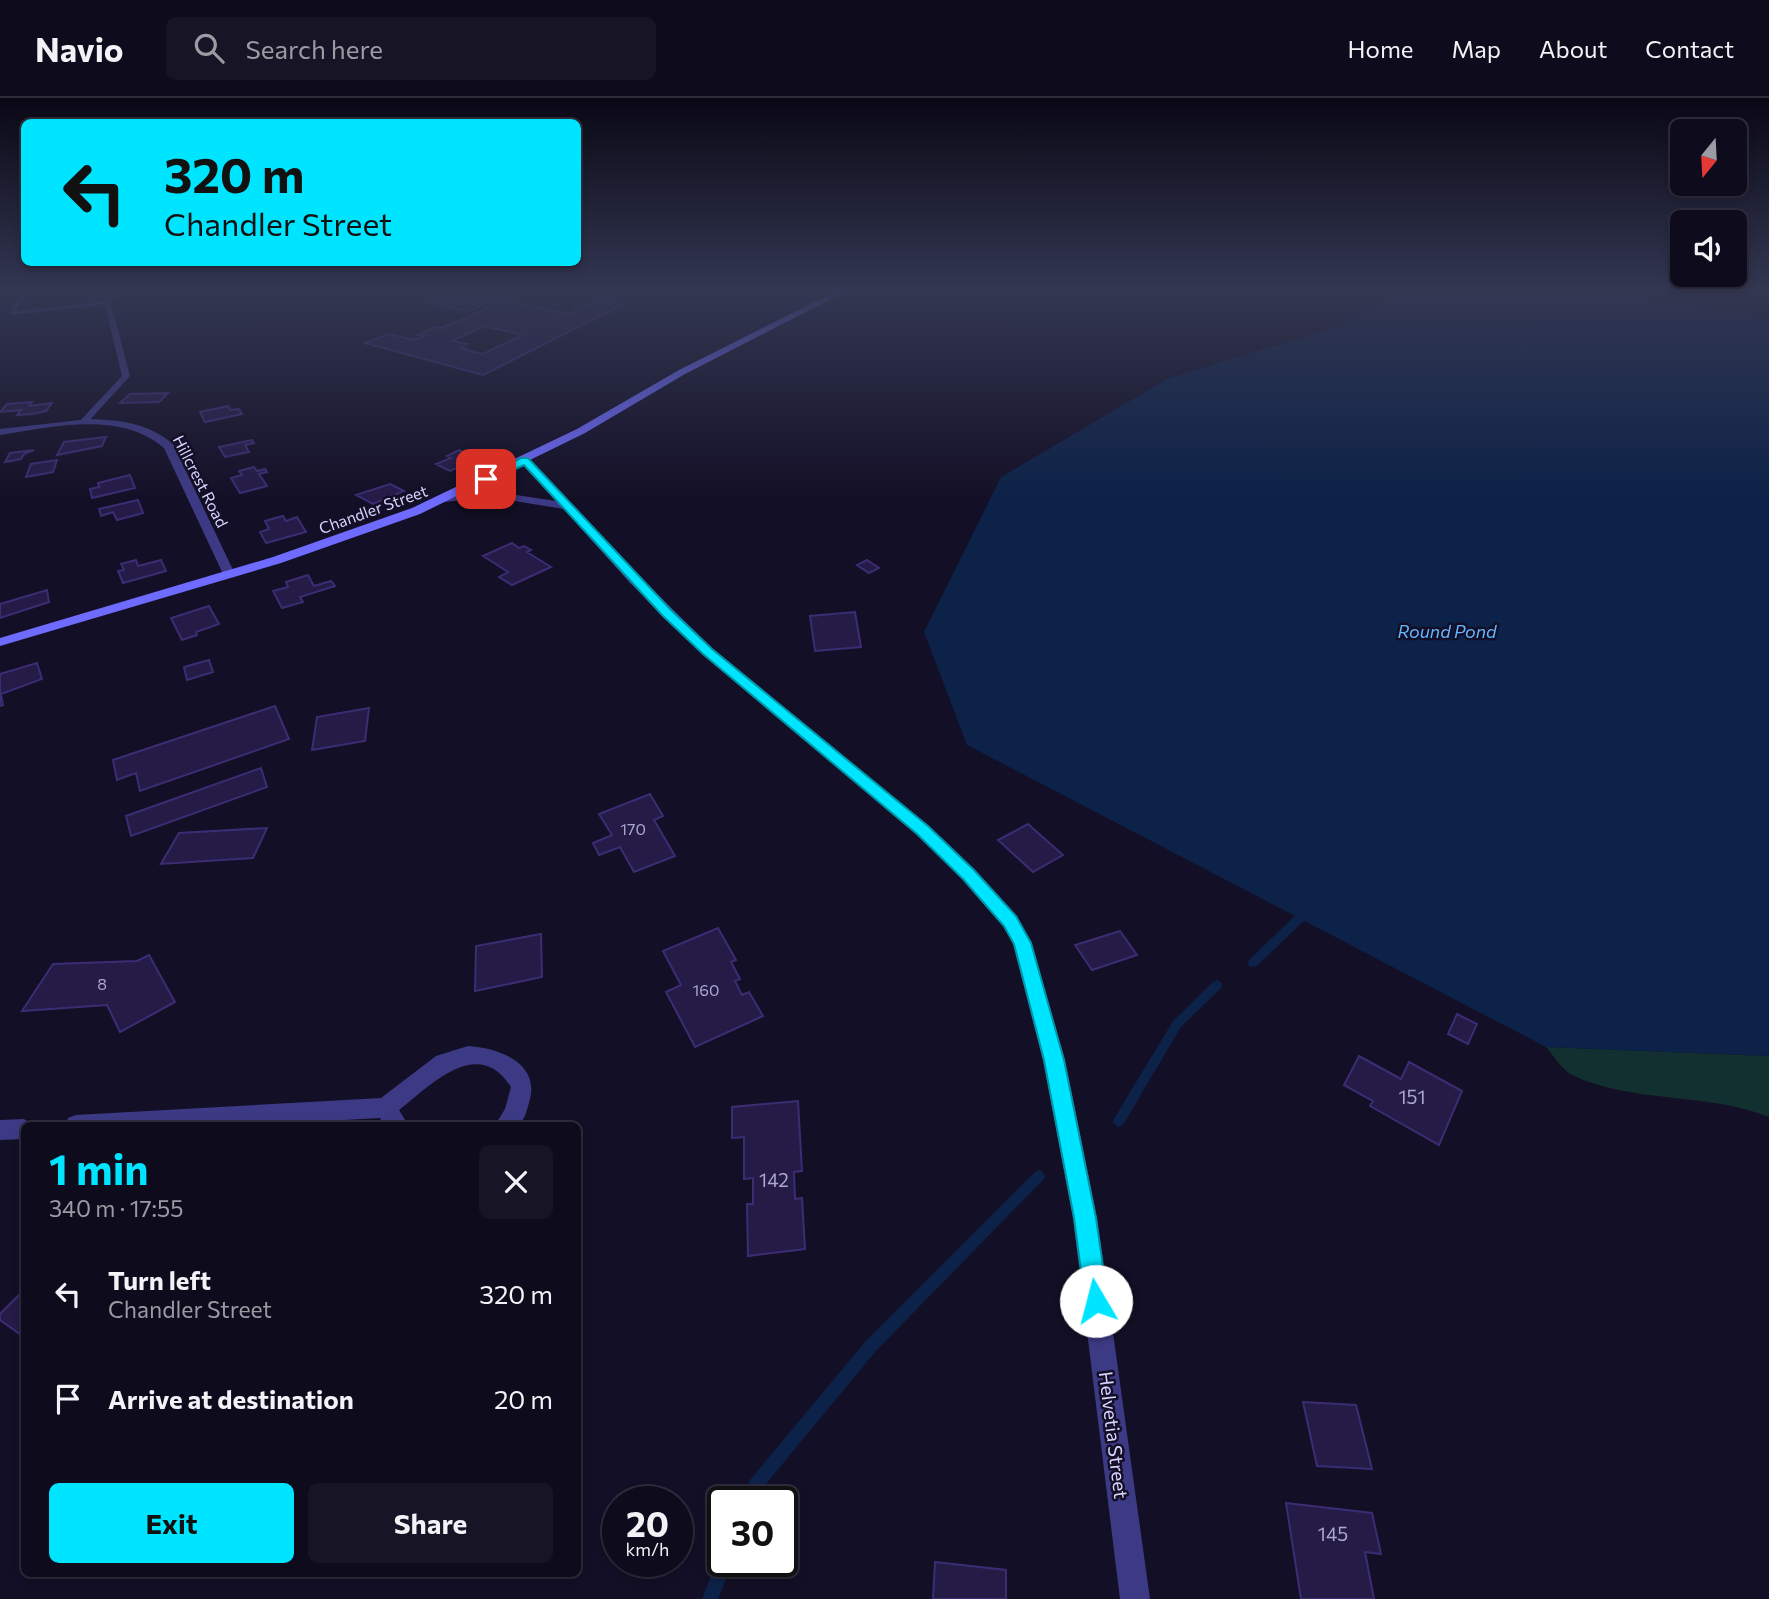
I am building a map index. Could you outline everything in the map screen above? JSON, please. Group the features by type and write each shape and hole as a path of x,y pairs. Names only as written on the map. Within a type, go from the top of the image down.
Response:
{"main road":[{"name":"Chandler Street","path":"0,642 229,574 378,526 445,499 525,460 582,431 704,360"}],"street":[{"name":"Hillcrest Road","path":"0,432 83,422 127,425 159,435 169,446 229,574"},
{"name":"Helvetia Street","path":"525,460 635,580 707,651 923,830 995,903 1022,943 1054,1060 1085,1218 1135,1599"},
{"path":"445,499 489,494 521,497 569,507"},
{"path":"194,1122 391,1117 443,1063 468,1055 492,1057 511,1069 522,1086 515,1114 508,1122"},
{"path":"0,1130 21,1129"}],"lane":[{"path":"83,422 126,376 122,360"}],"green space":[{"path":"1546,1047 1769,1056 1769,1117 1721,1104 1595,1084 1568,1073"}],"water":[{"name":"Round Pond","path":"1228,360 1769,360 1769,1056 1546,1047 967,745 924,632 1001,477 1169,378"}],"building":[{"path":"428,360 513,360 483,375"},
{"path":"168,393 159,402 120,403 130,394"},
{"path":"32,402 29,406 52,403 46,411 32,414 17,415 21,410 0,412 7,404"},
{"path":"228,406 230,410 239,409 242,414 205,422 200,412"},
{"path":"106,437 102,446 57,455 64,442"},
{"path":"252,440 254,443 245,445 249,452 225,457 219,447"},
{"path":"34,450 24,454 21,459 5,462 10,453"},
{"path":"459,450 478,459 450,471 436,464 451,458 447,456"},
{"path":"57,460 53,472 26,477 31,464"},
{"path":"254,467 257,471 265,469 267,472 259,474 267,486 240,493 231,478 242,475 239,471"},
{"path":"130,475 135,488 92,498 90,489 99,487 98,483"},
{"path":"390,484 404,491 373,504 356,495"},
{"path":"138,500 143,513 117,520 113,512 101,516 99,509"},
{"path":"283,516 286,521 297,517 306,532 266,543 260,532 269,529 265,521"},
{"path":"512,543 519,548 524,546 531,550 527,552 551,567 512,585 499,577 508,572 483,556"},
{"path":"136,560 138,566 161,560 166,571 123,583 118,571 124,570 121,564"},
{"path":"867,560 879,568 869,573 857,565"},
{"path":"308,575 314,586 331,581 335,586 300,597 303,602 282,608 273,591 288,587 286,582"},
{"path":"47,590 49,602 0,618 0,604"},
{"path":"209,606 219,624 182,640 171,618"},
{"path":"855,612 861,647 815,651 810,616"},
{"path":"209,660 213,672 187,680 184,667"},
{"path":"37,663 42,679 1,694 3,705 0,706 0,674"},
{"path":"275,706 289,739 140,791 136,773 117,780 113,760"},
{"path":"369,708 365,741 312,750 317,717"},
{"path":"261,768 267,787 131,836 126,816"},
{"path":"650,794 663,816 654,820 675,856 634,872 620,847 599,855 593,843 612,835 599,814"},
{"path":"1028,824 1063,855 1033,872 998,840"},
{"path":"267,828 253,858 161,864 179,833"},
{"path":"718,928 736,960 731,962 740,979 735,981 742,995 749,992 763,1016 695,1047 666,992 681,985 663,951"},
{"path":"1120,931 1137,955 1092,970 1075,945"},
{"path":"541,934 542,977 475,991 476,946"},
{"path":"149,955 175,1002 120,1032 107,1005 22,1011 53,964 137,961"},
{"path":"1457,1014 1477,1024 1468,1044 1448,1034"},
{"path":"1359,1056 1401,1079 1409,1062 1462,1091 1439,1145 1370,1106 1373,1101 1344,1085"},
{"path":"798,1101 802,1171 794,1172 795,1199 802,1198 805,1249 748,1256 747,1204 753,1204 753,1178 744,1179 744,1137 732,1138 732,1107"},
{"path":"21,1293 21,1335 0,1320 0,1314"},
{"path":"1303,1402 1356,1405 1372,1469 1317,1466"},
{"path":"1286,1503 1372,1513 1381,1554 1365,1552 1374,1599 1301,1599"},
{"path":"935,1562 1006,1570 1006,1599 933,1599"}],"waterway":[{"path":"1253,963 1308,910"},
{"path":"1119,1121 1177,1024 1217,985"},
{"path":"755,1486 870,1347 1039,1176"},
{"path":"710,1599 719,1577"}],"route":[{"path":"486,479 525,460 667,613 795,726 923,830 969,875 1010,921 1022,943 1054,1060 1085,1218 1096,1301"}]}
